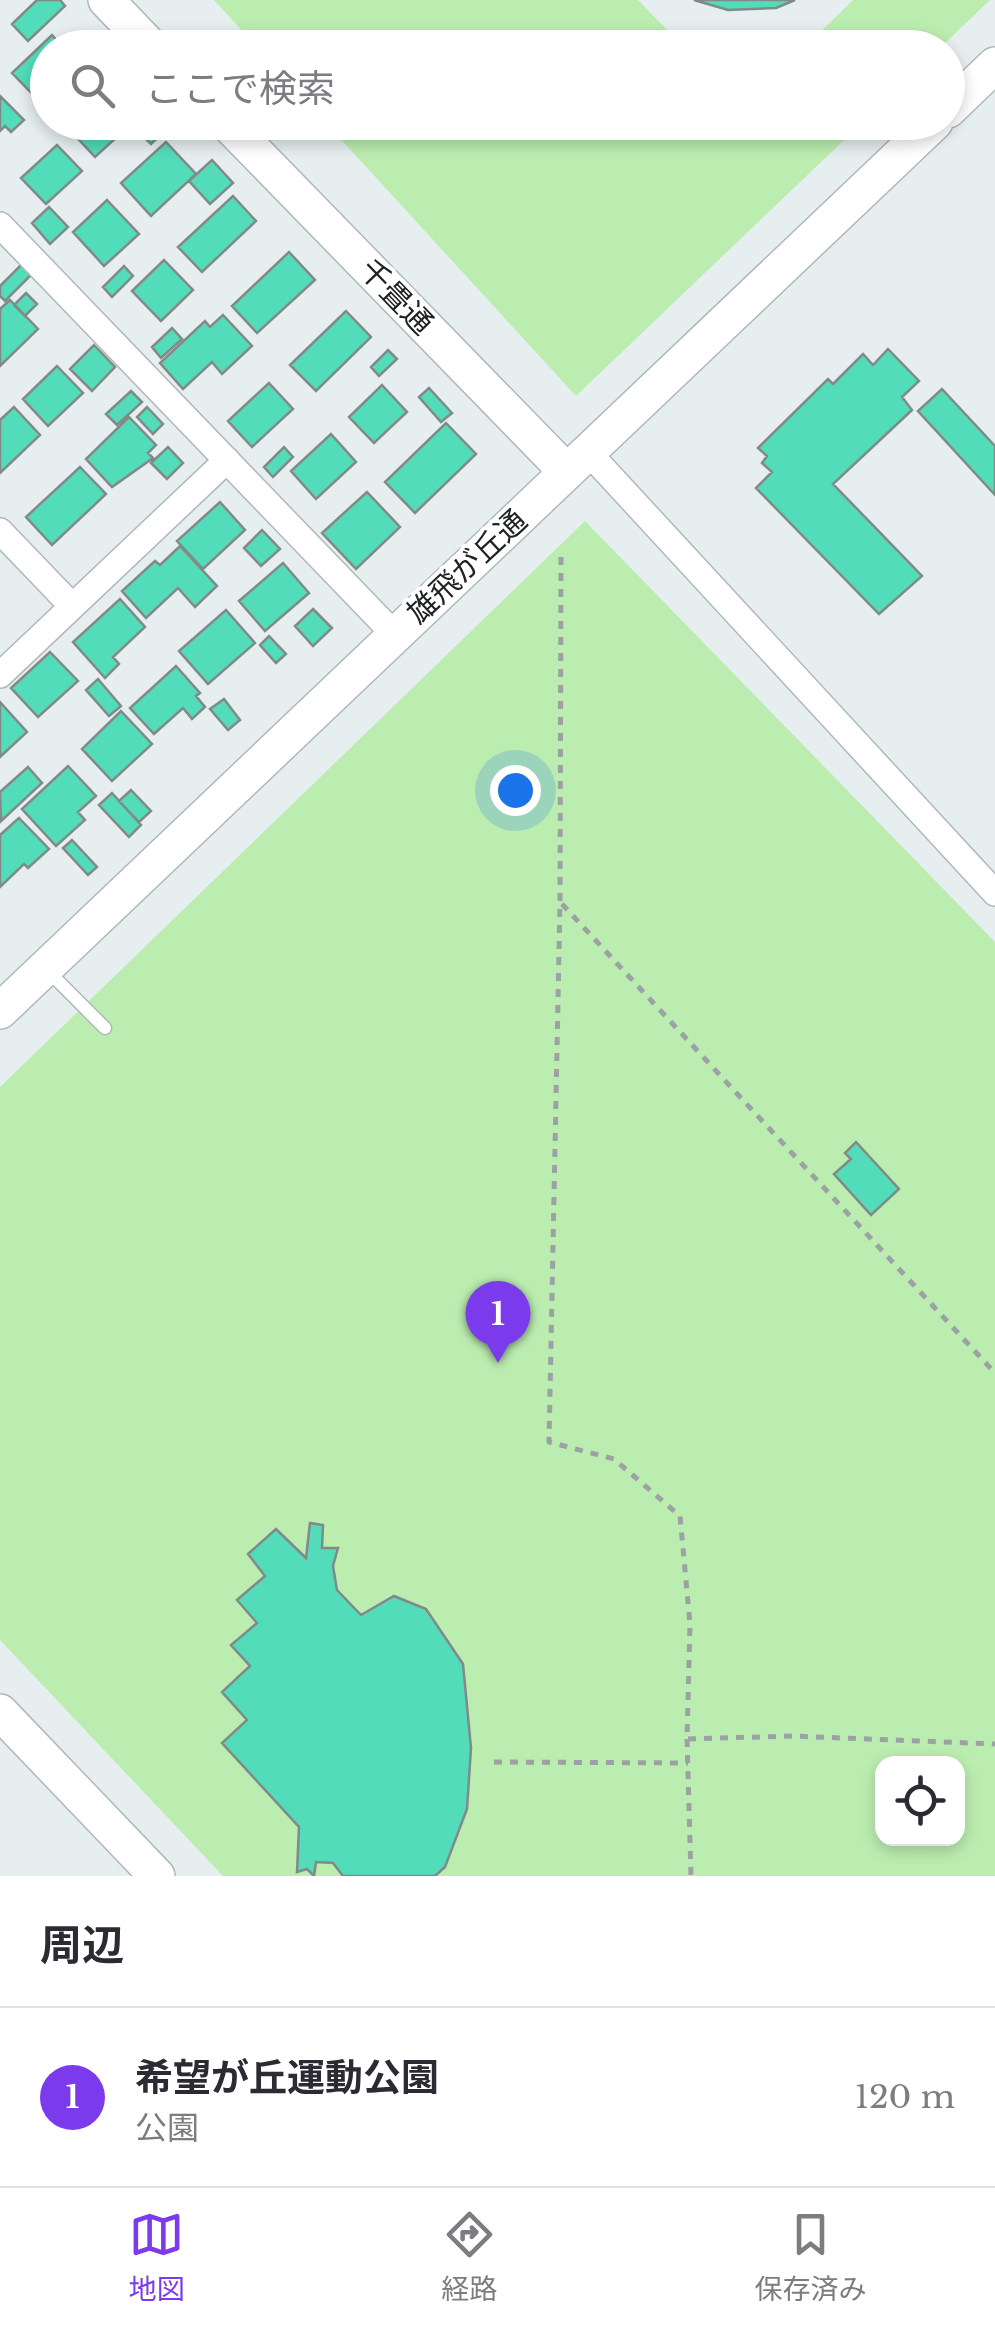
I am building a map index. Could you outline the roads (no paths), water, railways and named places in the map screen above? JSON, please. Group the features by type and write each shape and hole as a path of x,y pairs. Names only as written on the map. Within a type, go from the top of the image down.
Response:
{"street":[{"path":"106,0 135,30"},
{"path":"965,94 995,65"},
{"name":"千畳通","path":"245,140 578,462"},
{"name":"雄飛が丘通","path":"0,1011 916,140"},
{"path":"0,225 395,635"},
{"path":"0,675 226,460"},
{"path":"578,462 995,893"},
{"path":"0,531 72,606"},
{"path":"0,1712 157,1876"}],"lane":[{"path":"45,968 105,1028"}],"place":[{"name":"希望が丘運動公園","path":"498,1363"}]}
